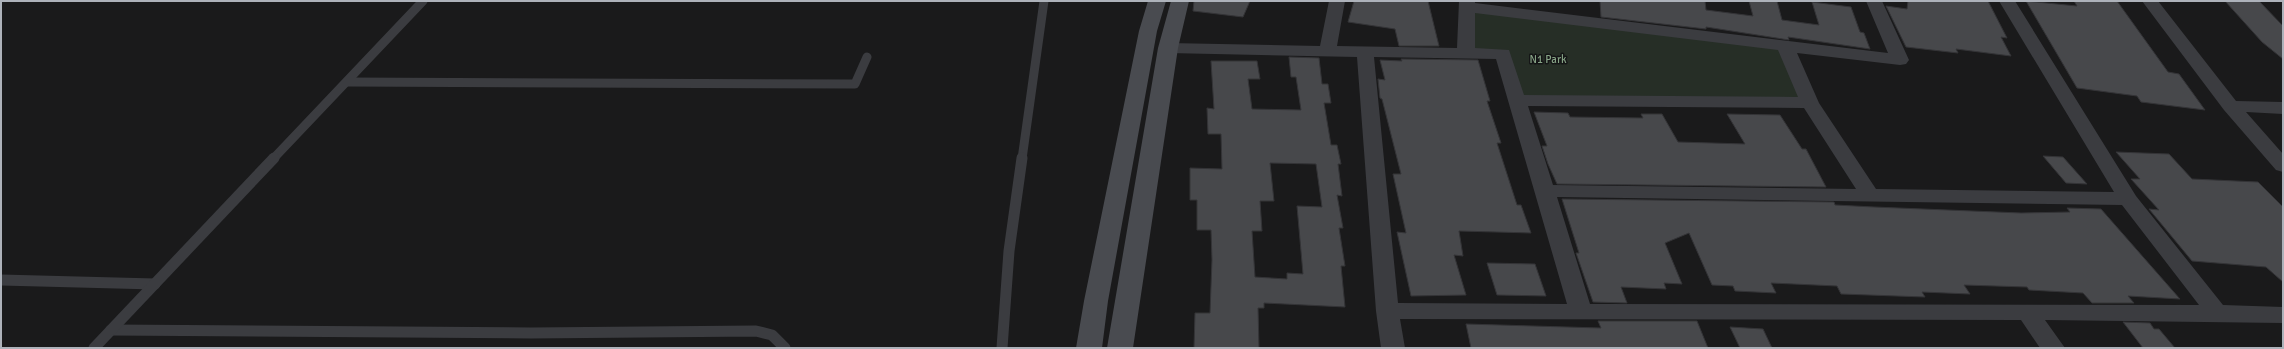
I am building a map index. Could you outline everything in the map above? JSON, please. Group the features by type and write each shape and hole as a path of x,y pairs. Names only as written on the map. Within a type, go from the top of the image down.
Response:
{"street":[{"path":"1089,348 1096,301 1148,31 1156,1"},
{"path":"1120,348 1168,48 1180,1"},
{"path":"1328,50 1338,1"},
{"path":"1466,53 1467,4 1900,60 1874,1"},
{"path":"2007,1 2128,199 2216,313"},
{"path":"2150,1 2232,106 2283,166"},
{"path":"1784,46 1810,103 1870,195"},
{"path":"1168,48 1503,54 1581,311"},
{"path":"1365,51 1387,311 1393,348"},
{"path":"1517,100 1810,103"},
{"path":"2232,106 2283,108"},
{"path":"1544,191 2128,199"},
{"path":"1387,311 2026,312 2216,313 2283,315"},
{"path":"2026,312 2053,348"}],"lane":[{"path":"94,348 423,1"},
{"path":"1002,348 1009,251 1044,1"},
{"path":"347,82 855,84 867,57"},
{"path":"1,280 155,284"},
{"path":"111,330 531,333 756,331 772,335 785,348"}],"green space":[{"name":"N1 Park","path":"1467,7 1785,46 1810,103 1517,100 1503,54 1466,53"}],"building":[{"path":"1194,1 1250,1 1243,17 1193,11"},
{"path":"1354,1 1428,1 1439,46 1399,46 1395,29 1348,22"},
{"path":"1600,1 1705,1 1706,10 1753,16 1749,1 1777,1 1782,20 1819,25 1812,2 1851,7 1860,32 1864,33 1870,49 1788,37 1789,40 1706,27 1706,29 1601,17"},
{"path":"1908,1 1988,1 2007,38 2001,37 2011,56 1956,49 1958,53 1906,47 1886,6 1907,9"},
{"path":"2026,1 2077,6 2074,1 2117,1 2168,72 2179,74 2205,110 2141,102 2137,96 2077,88"},
{"path":"2225,1 2259,1 2283,26 2283,59 2262,42"},
{"path":"1289,57 1319,58 1322,84 1328,84 1331,103 1324,103 1331,145 1337,145 1341,164 1338,164 1342,196 1337,195 1343,228 1339,228 1345,266 1341,266 1345,307 1264,303 1264,308 1258,308 1259,348 1194,348 1195,313 1210,313 1212,260 1211,230 1197,230 1197,200 1190,200 1190,168 1222,169 1221,134 1208,134 1207,108 1214,109 1211,61 1257,61 1260,79 1248,79 1252,109 1301,110 1296,77 1291,77","holes":["1270,163 1316,164 1322,207 1297,206 1303,274 1287,273 1287,279 1255,277 1252,231 1262,231 1260,201 1274,201"]},
{"path":"1401,59 1478,60 1490,101 1487,101 1501,143 1497,143 1517,205 1521,205 1531,233 1459,231 1463,256 1454,255 1466,295 1411,296 1397,232 1406,233 1393,174 1401,174 1382,99 1380,98 1378,79 1385,80 1380,60 1402,61"},
{"path":"1534,112 1568,113 1570,117 1643,118 1641,114 1662,114 1678,142 1745,144 1727,114 1780,115 1802,149 1806,149 1826,187 1557,184 1542,146 1547,146"},
{"path":"2116,152 2169,154 2192,179 2258,182 2283,207 2283,282 2266,267 2192,261 2149,209 2159,210 2131,179 2140,179"},
{"path":"2043,156 2063,157 2087,184 2066,183"},
{"path":"1562,199 1834,202 1835,205 2021,213 2070,212 2067,208 2101,209 2180,299 2128,296 2134,303 2092,303 2083,293 2029,290 2027,287 1964,285 1970,294 1922,292 1925,297 1841,294 1837,286 1771,283 1776,293 1735,291 1733,286 1712,285 1689,233 1665,243 1682,284 1664,283 1666,289 1621,287 1627,303 1593,302 1576,253 1579,253"},
{"path":"1487,263 1535,264 1546,296 1497,295"},
{"path":"1598,321 1697,321 1708,348 1471,348 1466,324 1601,328"},
{"path":"2123,322 2150,323 2154,329 2159,329 2175,348 2143,348"},
{"path":"1730,327 1763,329 1772,348 1740,348"}]}
